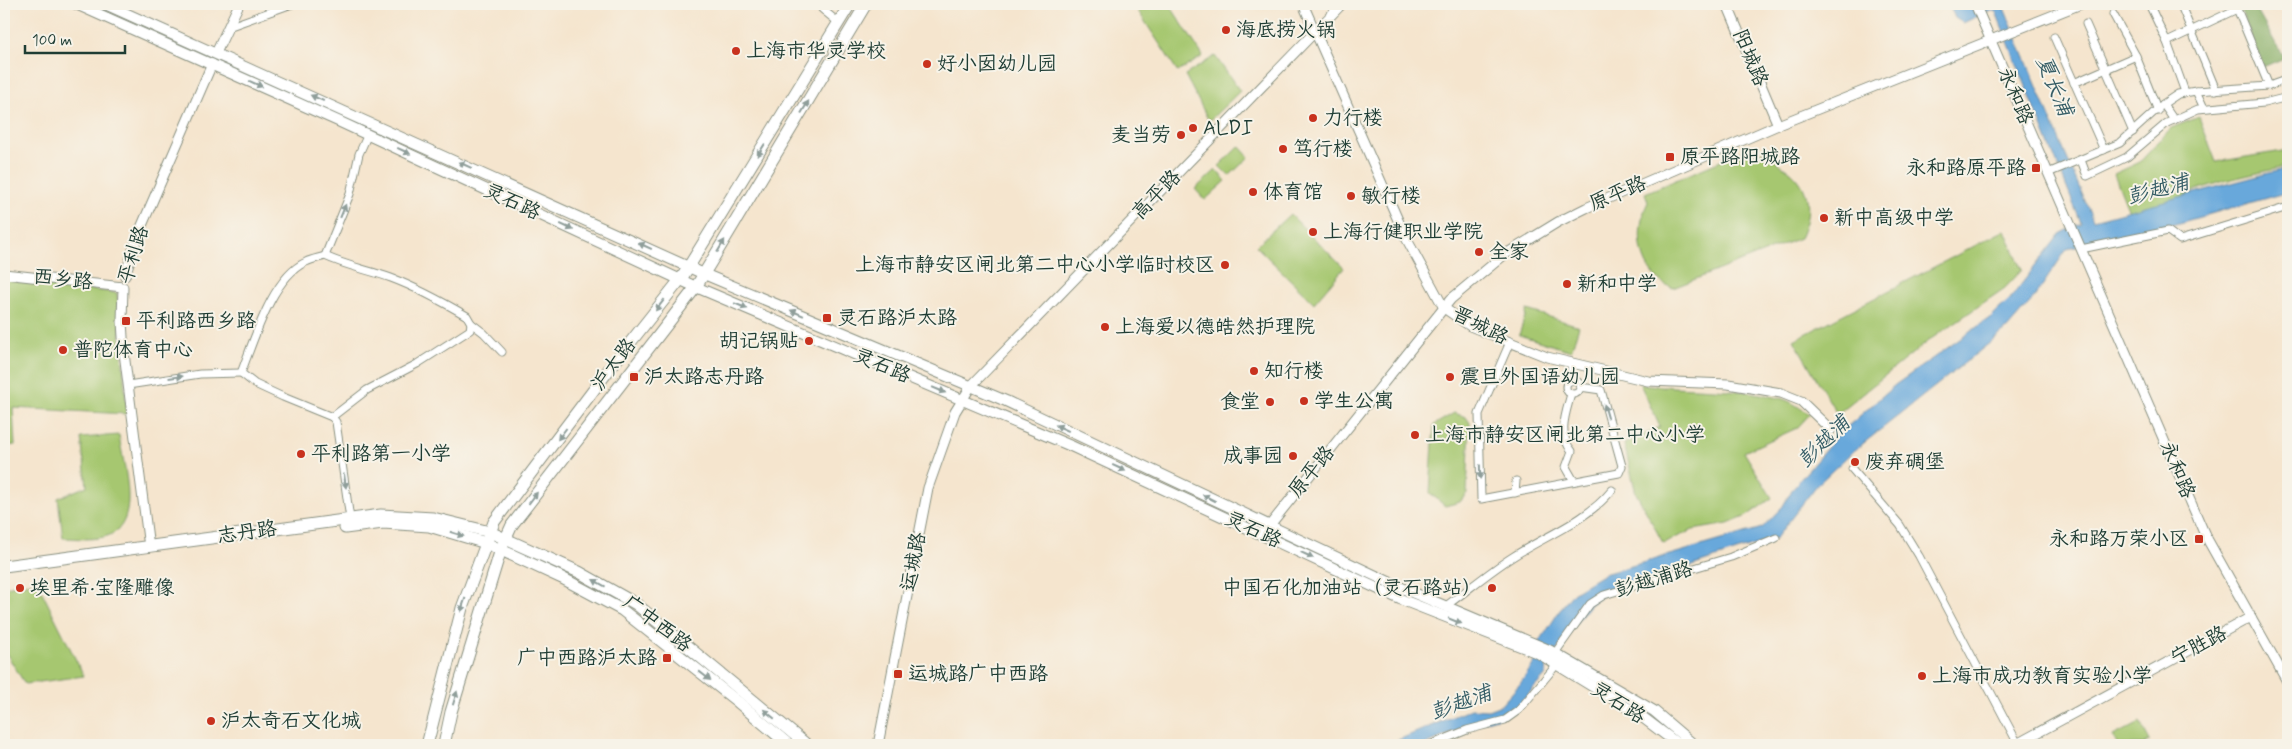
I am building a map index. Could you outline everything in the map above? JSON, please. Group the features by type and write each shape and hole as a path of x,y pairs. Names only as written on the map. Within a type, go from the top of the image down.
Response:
{"main road":[{"name":"灵石路","path":"76,4 368,134 680,280 1446,606 1556,658 1654,711 1694,745"},
{"name":"灵石路","path":"105,4 690,266 704,274 971,386 1400,599 1531,646"},
{"name":"沪太路","path":"427,745 462,608 494,522 690,266 850,4"},
{"name":"沪太路","path":"444,745 451,712 506,538 518,517 696,287 866,4"},
{"name":"志丹路","path":"4,573 382,515 433,518 488,537"},
{"name":"志丹路","path":"4,566 383,523 429,526 488,537"},
{"name":"广中西路","path":"488,537 506,538 579,572 636,604 807,745"},
{"name":"广中西路","path":"488,537 501,550 562,578 622,610 789,745"},
{"name":"灵石路","path":"1556,658 1641,716 1679,745"}],"street":[{"name":"平利路","path":"149,550 122,336 123,287 137,237 239,4"},
{"path":"228,27 292,4"},
{"path":"820,4 822,9 839,23"},
{"name":"晋城路","path":"1303,4 1405,236 1444,308 1470,326 1547,357 1648,381 1728,384 1780,393 1801,401 1831,430"},
{"name":"高平路","path":"971,386 1342,4"},
{"name":"阳城路","path":"1727,4 1778,125"},
{"name":"永和路","path":"1975,4 2052,172 2067,217 2205,536 2288,683"},
{"name":"原平路","path":"1266,531 1451,299 1504,255 1558,222 1778,125 2081,4"},
{"path":"2149,4 2167,42 2185,92"},
{"path":"2167,42 2236,7 2269,86"},
{"path":"2182,8 2216,90"},
{"path":"2113,14 2136,56 2158,111"},
{"path":"2086,24 2133,132"},
{"path":"2054,37 2104,150"},
{"path":"2074,84 2136,56"},
{"path":"2052,172 2120,143 2158,111 2163,104 2185,92 2269,86 2288,79"},
{"path":"2196,90 2204,108"},
{"path":"2081,160 2087,176 2127,157 2174,120 2198,109 2264,103 2288,97"},
{"path":"2163,104 2174,120"},
{"path":"325,256 350,194 359,154 368,134"},
{"path":"2081,249 2168,231 2180,240 2288,207"},
{"path":"241,373 268,308 287,276 305,262 325,256 342,264 390,277 420,290 467,316 471,323 502,352"},
{"name":"西乡路","path":"4,274 123,287"},
{"path":"332,417 367,390 417,364 460,337 470,330 471,323"},
{"path":"1510,342 1491,394 1479,414 1481,499 1619,473 1622,466 1600,390 1580,387"},
{"path":"1571,394 1566,388 1570,381 1572,362"},
{"path":"128,385 200,374 241,373 269,390 332,417 336,422 350,519"},
{"path":"1570,381 1578,382 1580,387"},
{"name":"运城路","path":"878,745 928,488 944,439 962,400 971,386"},
{"path":"1571,394 1578,391 1580,387"},
{"path":"1571,394 1563,427 1566,444 1572,451 1566,467 1574,481"},
{"path":"1852,469 1900,525 1919,556 2017,745"},
{"path":"1515,493 1516,481"},
{"path":"1446,606 1513,557 1595,507 1612,490"},
{"name":"彭越浦路","path":"1430,745 1467,730 1506,720 1519,710 1556,658 1590,604 1604,595 1731,557 1776,538"},
{"name":"宁胜路","path":"2017,745 2251,618"}],"green space":[{"path":"1149,4 1169,4 1203,56 1178,72 1138,11"},
{"path":"2238,4 2253,4 2284,58 2263,67"},
{"path":"1215,56 1240,91 1209,121 1185,75"},
{"path":"2199,117 2216,162 2288,150 2288,166 2228,180 2196,190 2168,203 2129,212 2114,174 2140,162 2171,128"},
{"path":"1239,146 1249,157 1229,176 1219,166"},
{"path":"1749,149 1753,155 1765,151 1773,153 1779,163 1799,180 1808,204 1804,230 1800,238 1673,288 1662,282 1653,274 1642,252 1641,226 1648,202 1645,193"},
{"path":"1216,170 1226,181 1205,200 1195,189"},
{"path":"1290,214 1344,268 1314,303 1256,246"},
{"path":"2005,230 2022,270 2005,288 1928,341 1837,414 1794,340"},
{"name":"普陀体育中心","path":"4,278 117,293 127,414 13,408 15,445 4,446"},
{"path":"1527,310 1579,326 1571,351 1519,335"},
{"path":"1640,384 1762,394 1787,401 1810,414 1797,428 1744,452 1772,498 1747,516 1728,524 1693,530 1663,543 1636,493 1624,444 1660,427"},
{"path":"1454,413 1466,417 1470,423 1467,493 1460,502 1445,506 1430,493 1434,425"},
{"path":"119,435 128,496 127,511 122,524 113,533 98,538 63,538 58,498 87,486 81,438"},
{"path":"37,582 84,676 25,684 6,653 4,587"},
{"path":"2140,722 2150,741 2143,745 2118,745 2113,736"}],"water":[{"path":"1949,4 1963,4 1965,7 1973,4 2001,4 2004,8 2093,220 2288,168 2288,192 2168,226 2067,249 2034,298 2006,330 1850,454 1817,485 1776,538 1604,595 1590,604 1547,664 1546,675 1510,714 1469,726 1423,745 1393,745 1398,740 1471,709 1488,710 1501,705 1520,684 1537,659 1540,641 1562,607 1574,592 1604,574 1762,528 1783,506 1793,488 1839,434 1895,385 1991,317 2010,299 2060,234 2081,223 1996,12 1991,10 1963,23 1955,18"}],"place":[{"name":"海底捞火锅","path":"1226,30"},
{"name":"上海市华灵学校","path":"736,51"},
{"name":"好小囡幼儿园","path":"927,64"},
{"name":"力行楼","path":"1313,118"},
{"name":"ALDI","path":"1193,128"},
{"name":"麦当劳","path":"1181,135"},
{"name":"笃行楼","path":"1283,149"},
{"name":"原平路阳城路","path":"1670,157"},
{"name":"永和路原平路","path":"2036,168"},
{"name":"体育馆","path":"1253,192"},
{"name":"敏行楼","path":"1351,196"},
{"name":"新中高级中学","path":"1824,218"},
{"name":"上海行健职业学院","path":"1313,232"},
{"name":"全家","path":"1479,252"},
{"name":"上海市静安区闸北第二中心小学临时校区","path":"1225,265"},
{"name":"新和中学","path":"1567,284"},
{"name":"灵石路沪太路","path":"827,318"},
{"name":"平利路西乡路","path":"126,321"},
{"name":"上海爱以德皓然护理院","path":"1105,327"},
{"name":"胡记锅贴","path":"809,341"},
{"name":"普陀体育中心","path":"63,350"},
{"name":"知行楼","path":"1254,371"},
{"name":"沪太路志丹路","path":"634,377"},
{"name":"震旦外国语幼儿园","path":"1450,377"},
{"name":"学生公寓","path":"1304,401"},
{"name":"食堂","path":"1270,402"},
{"name":"上海市静安区闸北第二中心小学","path":"1415,435"},
{"name":"平利路第一小学","path":"301,454"},
{"name":"成事园","path":"1293,456"},
{"name":"废弃碉堡","path":"1855,462"},
{"name":"永和路万荣小区","path":"2199,539"},
{"name":"埃里希·宝隆雕像","path":"20,588"},
{"name":"中国石化加油站（灵石路站）","path":"1492,588"},
{"name":"广中西路沪太路","path":"667,658"},
{"name":"运城路广中西路","path":"898,674"},
{"name":"上海市成功教育实验小学","path":"1922,676"},
{"name":"沪太奇石文化城","path":"211,721"}],"water label":[{"name":"夏长浦","path":"2054,86"},
{"name":"彭越浦","path":"2158,190"},
{"name":"彭越浦","path":"1824,442"},
{"name":"彭越浦","path":"1461,703"}]}
